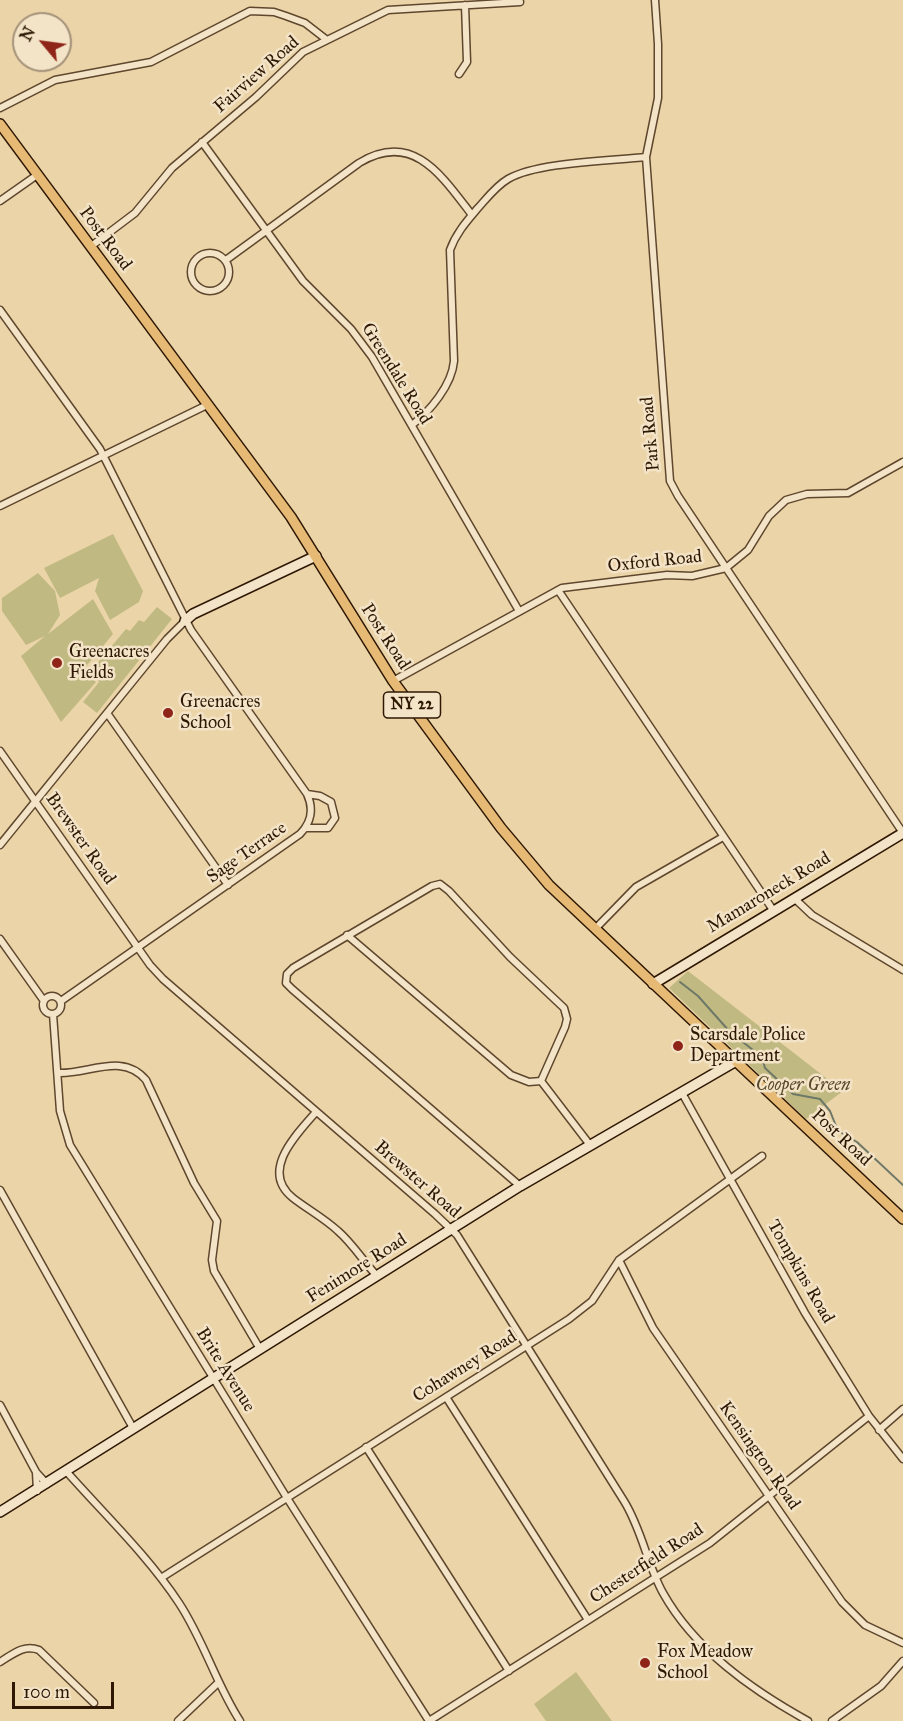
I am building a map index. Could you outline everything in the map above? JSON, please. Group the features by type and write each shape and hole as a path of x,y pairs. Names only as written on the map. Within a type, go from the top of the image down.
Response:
{"main road":[{"name":"Post Road","path":"0,124 291,517 393,681 518,850 549,885 903,1219"},
{"path":"185,621 193,614 316,556"},
{"name":"Mamaroneck Road","path":"653,984 793,897 903,833"},
{"name":"Fenimore Road","path":"0,1512 37,1491 212,1378 520,1186 736,1062"}],"street":[{"name":"Park Road","path":"655,0 658,98 646,157 670,481 903,833"},
{"name":"Fairview Road","path":"90,247 135,213 172,168 256,97 303,52 388,10 520,2"},
{"path":"459,74 467,62 465,5"},
{"path":"0,108 55,80 151,62 250,11 286,15 305,23 327,40"},
{"name":"Greendale Road","path":"202,142 303,280 362,343 519,611"},
{"path":"226,260 359,163 372,155 385,152 406,153 433,167 472,215"},
{"path":"412,425 441,393 453,367 449,261 455,237 472,215 498,186 515,175 544,168 646,157"},
{"path":"0,201 36,175"},
{"path":"214,253 226,260 230,274 223,287 208,291 193,281 192,264 201,255 214,253"},
{"path":"0,310 104,456 185,621 307,794 320,796 331,802 335,818 328,828 306,828"},
{"path":"0,506 207,405"},
{"name":"Oxford Road","path":"393,681 558,590 666,575 692,576 726,568 748,550 774,510 786,500 807,494 848,493 903,462"},
{"path":"558,590 773,910"},
{"path":"0,845 185,621"},
{"path":"107,713 228,885"},
{"name":"Brewster Road","path":"0,751 138,948 176,993 451,1230 527,1346 627,1507 656,1577 674,1610 731,1671 775,1702 808,1721"},
{"name":"Sage Terrace","path":"61,1001 306,828 311,815 307,794"},
{"path":"595,929 636,887 723,837"},
{"path":"520,1186 292,989 285,978 293,968 437,884 449,891 510,957 564,1008 567,1019 565,1027 541,1081"},
{"path":"793,897 812,915 903,970"},
{"path":"347,935 511,1075 529,1082 541,1081"},
{"name":"Brite Avenue","path":"0,939 44,1001 45,1012 52,1014 59,1073 60,1111 70,1145 212,1378 429,1721"},
{"path":"44,1001 54,996 61,1001 60,1010 52,1014"},
{"path":"59,1073 90,1071 122,1065 133,1068 146,1080 194,1183 217,1221 212,1260 214,1270 260,1349"},
{"path":"541,1081 590,1145"},
{"name":"Tompkins Road","path":"682,1093 805,1313 869,1416 903,1459"},
{"path":"316,1112 283,1155 281,1181 285,1190 293,1198 337,1230 377,1276"},
{"name":"Cohawney Road","path":"161,1578 527,1346 592,1301 619,1260 762,1156"},
{"path":"0,1190 133,1428"},
{"name":"Kensington Road","path":"619,1260 653,1328 842,1602 865,1625 903,1643"},
{"path":"446,1397 588,1620"},
{"path":"0,1405 36,1472 47,1484"},
{"path":"879,1430 903,1409"},
{"name":"Chesterfield Road","path":"429,1721 710,1543 869,1416"},
{"path":"366,1447 509,1671"},
{"path":"36,1472 37,1491"},
{"path":"66,1472 161,1578 201,1640 219,1682 240,1721"},
{"path":"0,1662 22,1649 31,1647 39,1650 94,1703"},
{"path":"832,1721 881,1686 903,1661"},
{"path":"178,1721 219,1682"}],"green space":[{"path":"113,534 143,591 139,602 110,620 95,591 99,578 60,598 44,568"},
{"name":"Greenacres Fields","path":"38,573 55,591 60,615 48,634 93,599 113,634 83,670 96,682 61,722 21,656 45,636 26,645 2,611 2,598"},
{"path":"157,607 172,619 97,713 83,702 99,682 90,672 126,629 130,631 139,620 144,622"},
{"name":"Cooper Green","path":"688,971 843,1091 806,1119 669,988"},
{"path":"576,1672 612,1721 546,1721 534,1704"}],"waterway":[{"path":"680,982 698,996 730,1032 762,1057 765,1068 793,1094 820,1099 830,1111 838,1131 857,1142 903,1185"}],"place":[{"name":"Greenacres Fields","path":"57,663"},
{"name":"Greenacres School","path":"168,713"},
{"name":"Scarsdale Police Department","path":"678,1046"},
{"name":"Fox Meadow School","path":"645,1663"}]}
